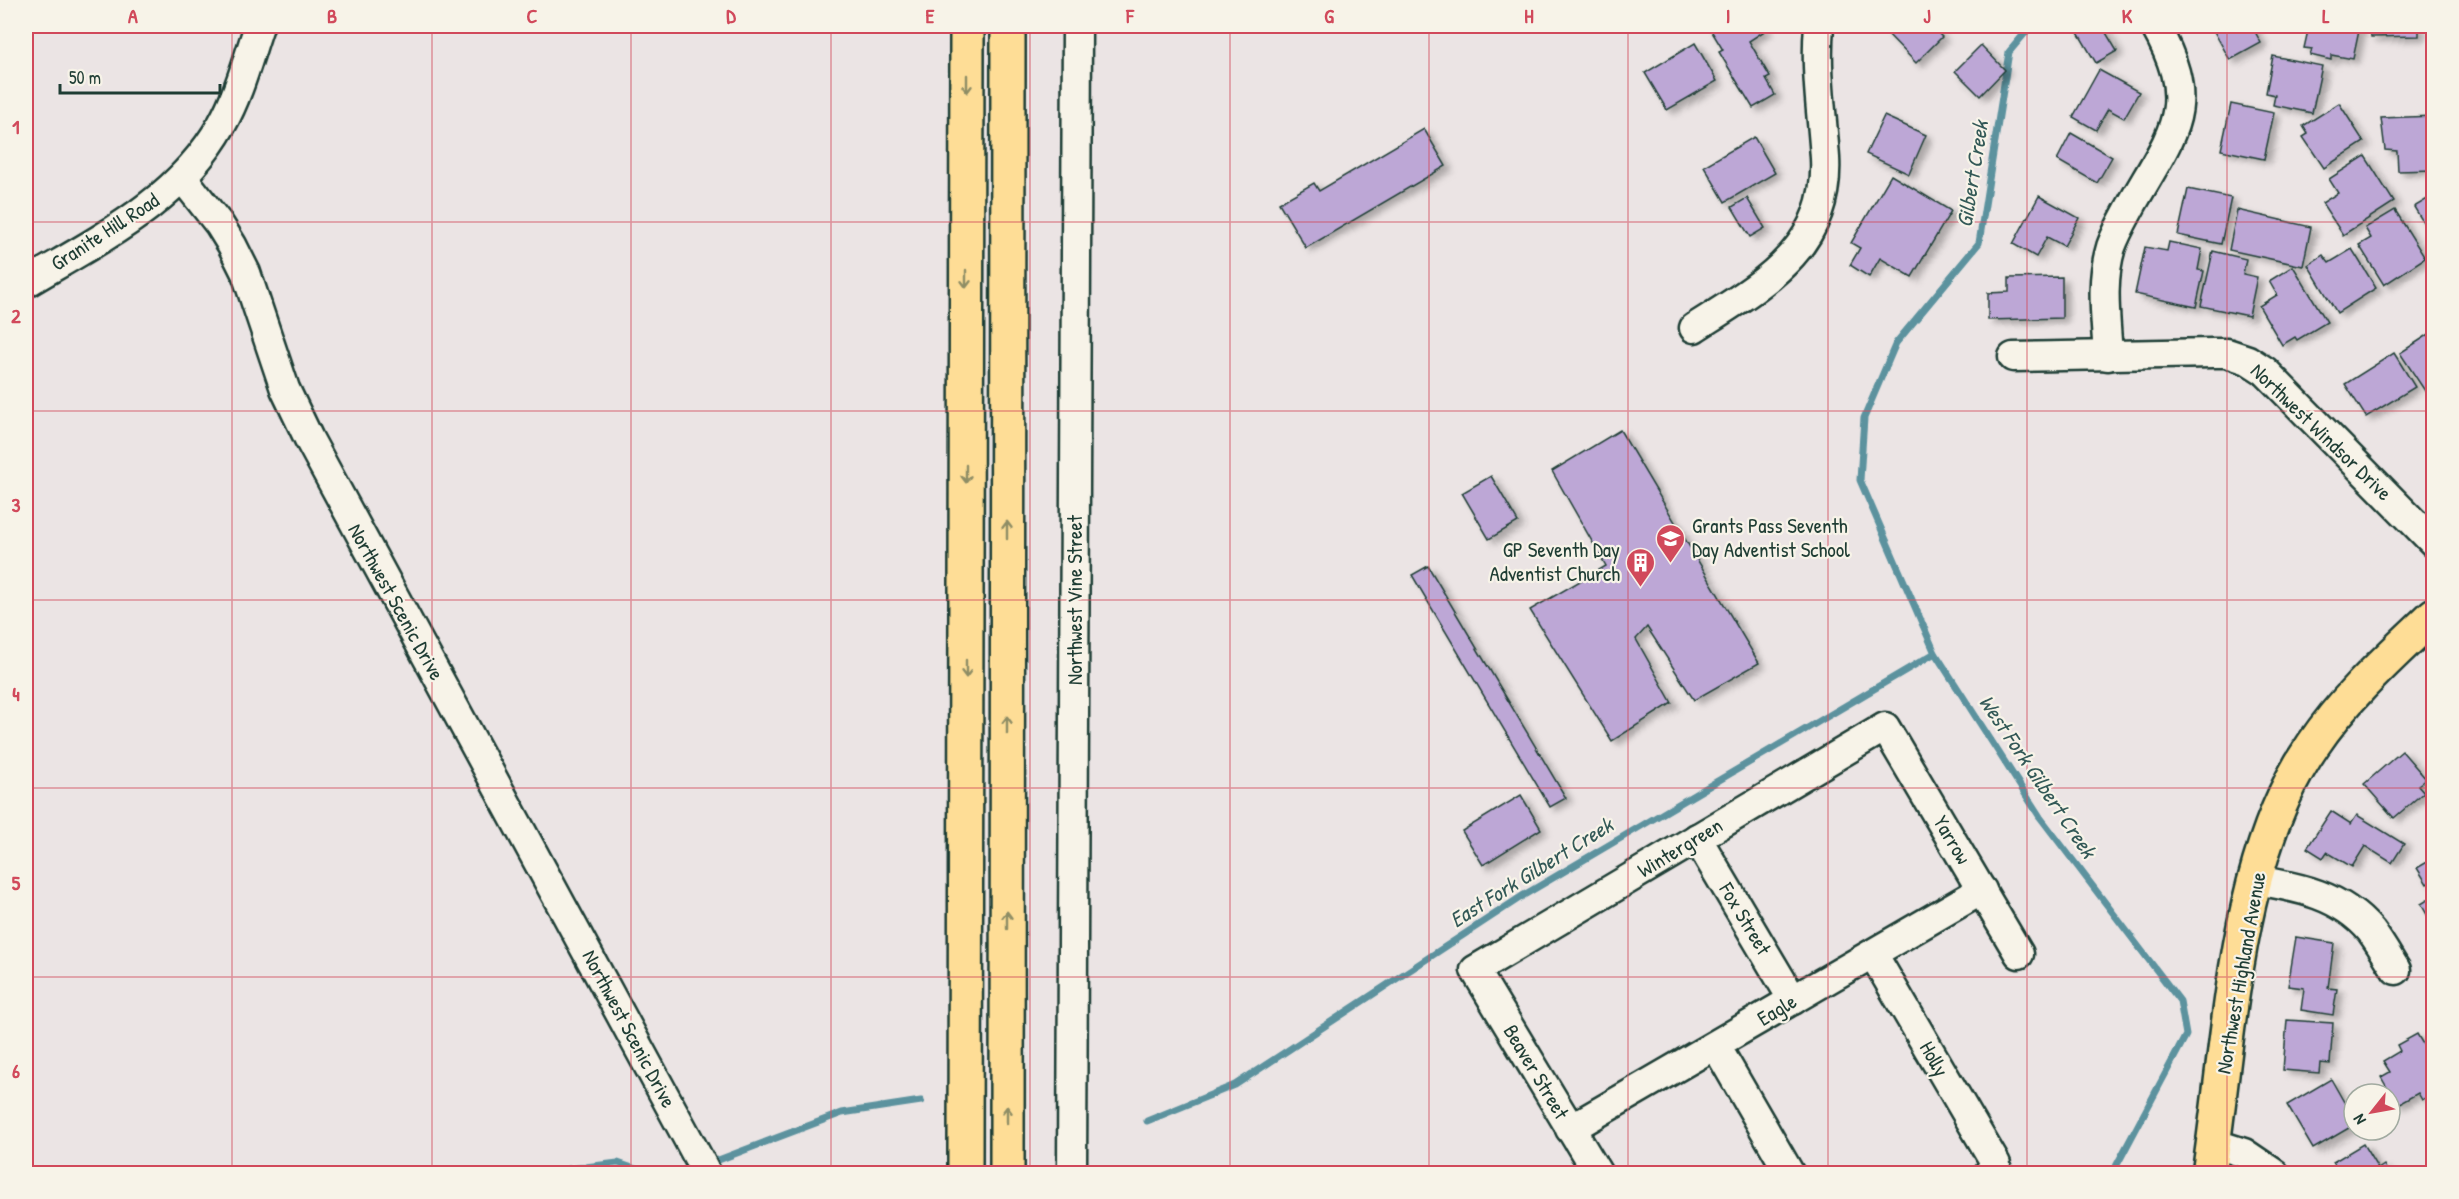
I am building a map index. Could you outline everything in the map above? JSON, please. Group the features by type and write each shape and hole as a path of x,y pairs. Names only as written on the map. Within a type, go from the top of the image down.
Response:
{"main road":[{"path":"965,1173 967,26"},
{"path":"1007,1173 1008,26"},
{"name":"Northwest Highland Avenue","path":"2211,1158 2239,957 2254,880 2286,790 2312,746 2343,706 2433,615"}],"street":[{"path":"182,177 222,125 259,26"},
{"name":"Northwest Vine Street","path":"1072,1173 1077,26"},
{"path":"1694,328 1761,285 1788,262 1805,241 1815,218 1823,191 1825,161 1817,59 1819,26"},
{"path":"2108,356 2104,296 2106,265 2112,244 2172,133 2180,105 2179,80 2173,60 2155,26"},
{"name":"Granite Hill Road","path":"26,283 152,206 182,177"},
{"name":"Northwest Scenic Drive","path":"182,177 219,224 232,245 246,273 285,389 309,439 707,1173"},
{"name":"Northwest Windsor Drive","path":"2013,357 2227,353 2248,360 2265,371 2296,401 2433,543"},
{"name":"Wintergreen","path":"1475,970 1885,726"},
{"name":"Yarrow","path":"1885,726 2019,954"},
{"name":"Fox Street","path":"1697,838 1793,1000"},
{"path":"2254,880 2288,885 2325,896 2343,906 2357,916 2372,932 2396,970"},
{"name":"Eagle","path":"1570,1129 1982,890"},
{"name":"Holly","path":"1873,954 1992,1169"},
{"name":"Beaver Street","path":"1475,970 1598,1173"},
{"path":"1716,1046 1790,1173"},
{"path":"2211,1158 2244,1153 2275,1173"}],"building":[{"path":"1763,26 1766,30 1749,41 1770,77 1766,79 1775,95 1753,108 1719,52 1723,50 1709,27"},
{"path":"1890,26 1931,26 1942,37 1916,63 1885,31"},
{"path":"2074,26 2102,26 2117,51 2096,63"},
{"path":"2211,26 2252,26 2261,43 2230,60"},
{"path":"2309,26 2360,26 2353,59 2331,55 2331,60 2310,55 2312,49 2304,48"},
{"path":"2370,26 2419,26 2419,36 2371,37"},
{"path":"1695,43 1717,81 1667,110 1645,73"},
{"path":"1981,45 2005,70 1980,96 1955,71"},
{"path":"2273,56 2322,66 2312,113 2273,105 2275,95 2266,93"},
{"path":"2099,70 2139,92 2124,118 2108,109 2096,130 2073,117"},
{"path":"2339,103 2364,142 2324,168 2303,137 2308,134 2303,126"},
{"path":"2231,104 2274,113 2264,159 2221,150"},
{"path":"1884,116 1926,135 1909,174 1866,154"},
{"path":"2434,116 2434,170 2398,171 2397,151 2385,150 2381,118"},
{"path":"1424,129 1446,166 1306,248 1279,203 1314,183 1319,191"},
{"path":"2071,133 2112,157 2097,183 2057,160"},
{"path":"1754,137 1775,173 1725,202 1704,166"},
{"path":"2365,156 2394,202 2343,235 2322,203 2338,193 2329,179"},
{"path":"1891,175 1951,211 1912,277 1880,258 1869,277 1850,265 1860,248 1851,243"},
{"path":"2188,189 2231,198 2221,244 2178,235"},
{"path":"2434,195 2434,240 2414,207"},
{"path":"2039,196 2079,218 2064,246 2047,237 2036,257 2013,244"},
{"path":"1747,198 1765,228 1750,237 1732,207"},
{"path":"2237,210 2311,227 2303,266 2229,250"},
{"path":"2395,210 2425,258 2384,285 2359,245 2371,238 2365,228"},
{"path":"2169,242 2202,249 2198,270 2204,271 2196,307 2135,294 2145,247 2167,251"},
{"path":"2352,249 2376,288 2337,313 2308,265 2323,255 2329,263"},
{"path":"2213,251 2246,259 2243,274 2257,277 2249,316 2201,306"},
{"path":"2293,266 2327,322 2297,340 2295,337 2282,345 2259,306 2277,295 2269,281"},
{"path":"2062,277 2062,318 1988,320 1988,293 2009,292 2009,278"},
{"path":"2434,331 2434,386 2425,391 2400,353"},
{"path":"2394,353 2415,387 2366,417 2345,384"},
{"name":"GP Seventh Day Adventist Church","path":"1620,430 1759,663 1694,700 1647,627 1636,639 1672,703 1612,741 1530,610 1606,566 1552,471"},
{"path":"1491,476 1518,522 1489,539 1462,493"},
{"path":"1428,566 1566,798 1550,807 1412,575"},
{"path":"2402,751 2426,779 2418,785 2424,792 2394,818 2364,784"},
{"path":"1521,795 1541,829 1483,865 1462,831"},
{"path":"2331,811 2351,824 2357,815 2404,844 2392,863 2365,846 2352,867 2327,852 2323,858 2307,848"},
{"path":"2434,858 2434,884 2432,881 2427,884 2417,868"},
{"path":"2434,896 2434,925 2433,925 2421,904"},
{"path":"2296,937 2334,943 2328,988 2337,989 2333,1015 2301,1010 2304,988 2288,986"},
{"path":"2287,1020 2333,1023 2330,1064 2320,1063 2319,1073 2283,1070"},
{"path":"2417,1034 2434,1063 2434,1093 2422,1100 2418,1093 2402,1102 2402,1082 2384,1082 2381,1077 2390,1072 2383,1061 2400,1051 2397,1045"},
{"path":"2331,1079 2342,1098 2342,1132 2313,1149 2287,1105"},
{"path":"2363,1144 2378,1169 2384,1165 2389,1174 2340,1174 2333,1162"}],"waterway":[{"name":"West Fork Gilbert Creek","path":"2031,26 2009,52 1979,243 1896,343 1864,418 1860,480 1935,653 2040,817 2180,1001 2186,1035 2112,1174"},
{"name":"East Fork Gilbert Creek","path":"1147,1121 1235,1085 1524,895 1935,653"},
{"name":"East Fork Gilbert Creek","path":"708,1164 842,1113 921,1101"},
{"name":"East Fork Gilbert Creek","path":"560,1174 569,1169 618,1163 650,1174"},
{"name":"East Fork Gilbert Creek","path":"683,1174 698,1168"}],"place":[{"name":"Grants Pass Seventh Day Adventist School","path":"1671,564"},
{"name":"GP Seventh Day Adventist Church","path":"1641,588"}],"water label":[{"name":"Gilbert Creek","path":"1972,174"}]}
